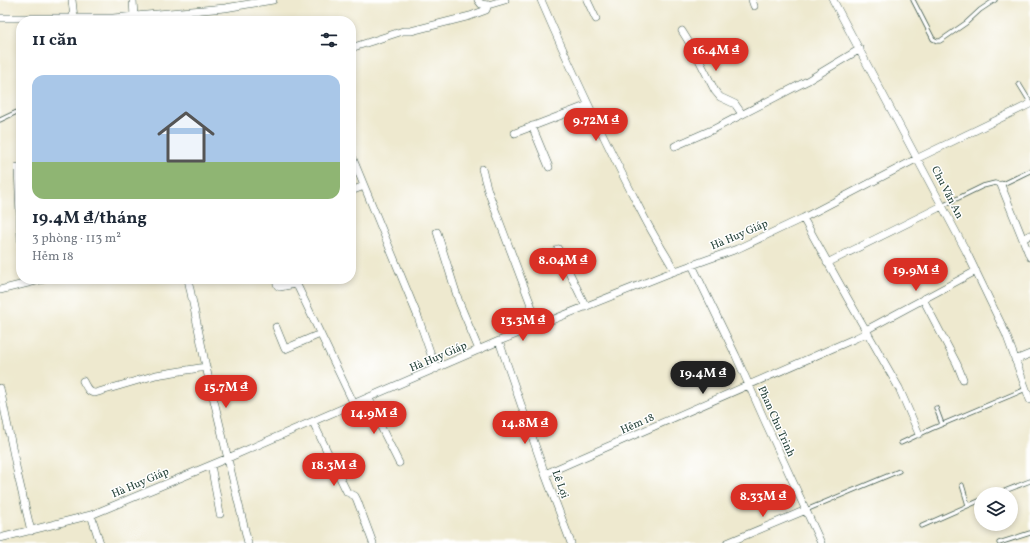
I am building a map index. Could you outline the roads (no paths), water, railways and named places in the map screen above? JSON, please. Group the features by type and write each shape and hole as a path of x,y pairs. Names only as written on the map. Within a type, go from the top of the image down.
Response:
{"street":[{"path":"72,0 74,16"},
{"path":"133,0 134,16"},
{"path":"223,0 225,8"},
{"path":"142,16 225,8 273,0"},
{"path":"478,0 481,4 488,5 505,0"},
{"path":"541,0 588,105 642,214 675,271"},
{"path":"587,0 596,19"},
{"name":"Chu Văn An","path":"833,0 918,158 976,272 1006,334 1030,400"},
{"path":"356,46 402,31 411,31 470,16 486,10 488,5"},
{"path":"0,18 16,18"},
{"path":"682,31 695,52 715,91 720,97 735,104 742,114"},
{"path":"675,146 714,129 807,81 860,49"},
{"name":"Hà Huy Giáp","path":"0,538 92,515 313,422 499,341 675,271 737,249 803,218 918,158 1030,103"},
{"path":"514,132 588,105"},
{"path":"532,126 549,167"},
{"path":"356,166 418,317 436,369"},
{"path":"482,169 488,191 539,326"},
{"path":"1001,185 1030,257"},
{"path":"356,189 364,186"},
{"path":"828,263 942,206"},
{"path":"803,218 899,388 919,434"},
{"path":"437,232 459,302 479,350"},
{"path":"1023,239 1030,236"},
{"path":"558,249 586,307"},
{"name":"Phan Chu Trinh","path":"692,265 821,543"},
{"name":"Hẻm 18","path":"546,474 856,338 924,299 976,272"},
{"path":"0,290 17,284"},
{"path":"189,284 206,367 248,543"},
{"path":"277,284 280,287 295,284 298,287 354,404"},
{"path":"924,299 963,379"},
{"path":"276,328 285,349 320,334"},
{"name":"Lê Lợi","path":"499,341 571,543"},
{"path":"1015,360 1030,354"},
{"path":"83,381 90,392 95,393 156,375 206,367"},
{"path":"0,388 31,531"},
{"path":"369,398 380,425 399,463"},
{"path":"313,422 347,492 355,496 357,500 373,543"},
{"path":"211,465 220,514"},
{"path":"727,543 806,510"},
{"path":"92,515 100,543"}],"lane":[{"path":"913,0 933,40 940,41 995,0"},
{"path":"1019,84 1030,103"},
{"path":"0,120 16,112"},
{"path":"942,206 984,186 995,183 1001,185 1030,171"},
{"path":"901,443 1026,389"},
{"path":"936,408 942,424"},
{"path":"806,510 899,471"},
{"path":"1015,487 1030,481"},
{"path":"962,485 968,505"},
{"path":"922,526 974,503"},
{"path":"999,543 1030,533"}]}
